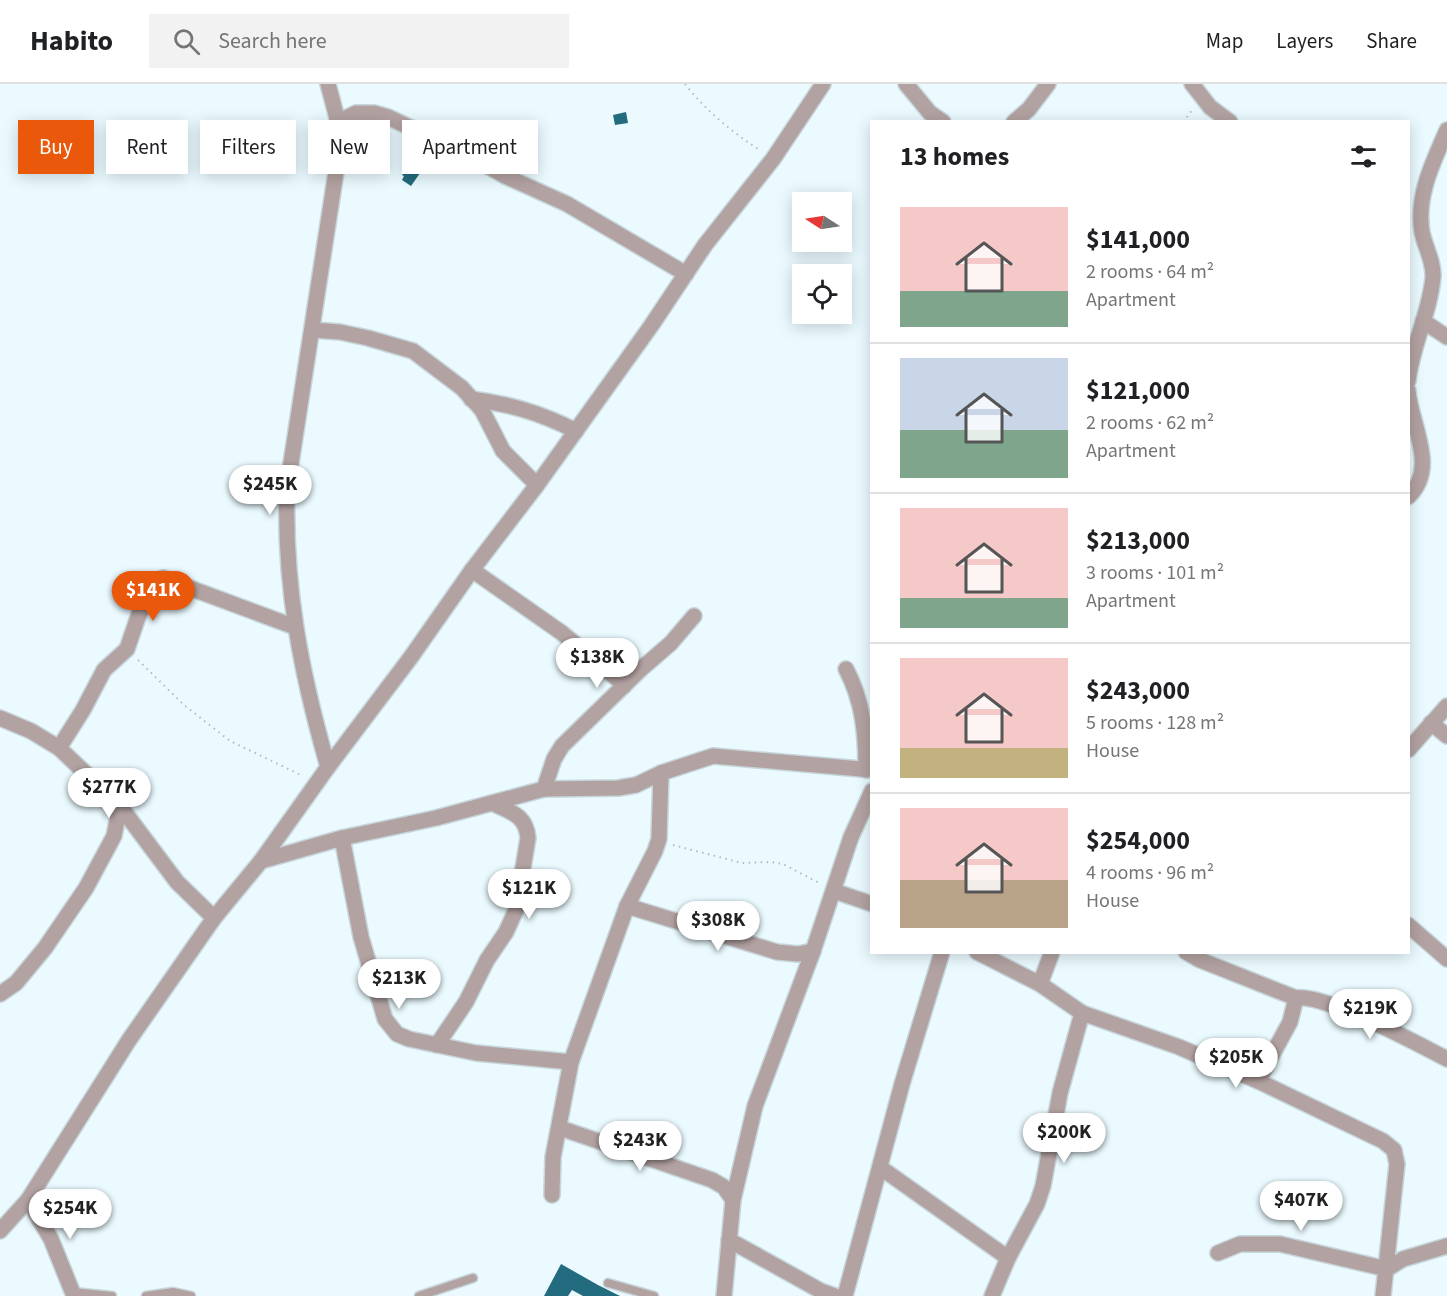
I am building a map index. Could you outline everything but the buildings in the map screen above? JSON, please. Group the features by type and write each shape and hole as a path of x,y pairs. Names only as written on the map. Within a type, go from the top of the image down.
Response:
{"street":[{"path":"328,84 337,120"},
{"path":"0,1231 28,1200 129,1040 214,918 261,861 328,766 411,657 651,326 705,245 773,159 823,84"},
{"path":"906,84 930,113 940,120"},
{"path":"1016,120 1029,109 1048,84"},
{"path":"1192,84 1210,107 1227,120"},
{"path":"342,120 356,113 374,113 388,117 456,149 505,176 567,204 686,274"},
{"path":"1410,366 1433,275 1430,259 1415,228 1425,183 1447,130"},
{"path":"328,766 308,699 295,627 287,547 287,489 336,174"},
{"path":"1423,321 1447,337"},
{"path":"313,330 340,332 388,342 413,351 462,388 482,410 503,451 537,484"},
{"path":"471,399 524,408 548,416 576,431"},
{"path":"1410,407 1423,458 1423,471 1418,485 1410,495"},
{"path":"472,570 562,633 624,686"},
{"path":"59,748 104,670 127,650 139,614 158,580 164,578 295,627"},
{"path":"544,789 554,759 562,746 671,643 694,616"},
{"path":"261,861 342,838 544,789 618,788 636,785 661,773 713,756 869,770 861,708 856,688 846,669"},
{"path":"1410,748 1447,706"},
{"path":"0,718 31,731 59,748 120,806 177,882 214,918"},
{"path":"1431,723 1447,736"},
{"path":"552,1195 553,1157 571,1062 627,906 656,851 659,839 661,773"},
{"path":"724,1296 733,1200 755,1106 813,951 851,837 870,795"},
{"path":"437,1045 466,1002 516,910 528,838 527,827 520,817 492,803"},
{"path":"0,994 16,983 45,948 86,888 114,836 120,806"},
{"path":"342,838 361,937 385,1019 397,1034 409,1040 476,1053 571,1062"},
{"path":"833,893 870,903"},
{"path":"627,906 777,952 798,954 813,951"},
{"path":"1410,927 1447,959"},
{"path":"845,1296 902,1084 941,954"},
{"path":"981,954 1040,984 1082,1013 1179,1047 1258,1081 1383,1141 1394,1150 1397,1164 1383,1296"},
{"path":"1040,984 1051,954"},
{"path":"1190,954 1296,998 1319,1000 1385,1028 1447,1059"},
{"path":"1258,1081 1290,1022 1296,998"},
{"path":"992,1296 1008,1258 1040,1195 1060,1093 1082,1013"},
{"path":"560,1128 712,1180 724,1187 733,1200"},
{"path":"881,1168 1008,1258"},
{"path":"28,1200 51,1239 73,1294"},
{"path":"729,1240 821,1291 835,1296"},
{"path":"1218,1253 1240,1244 1280,1244 1387,1269 1403,1260 1447,1246"}],"lane":[{"path":"419,1296 473,1278"},
{"path":"608,1283 654,1296"},
{"path":"146,1296 173,1292 191,1296"},
{"path":"73,1294 112,1296"}],"path":[{"path":"685,84 702,106 718,120 773,159"},
{"path":"127,650 184,705 230,741 316,783"},
{"path":"659,839 742,863 783,864 814,879 833,893"}]}
